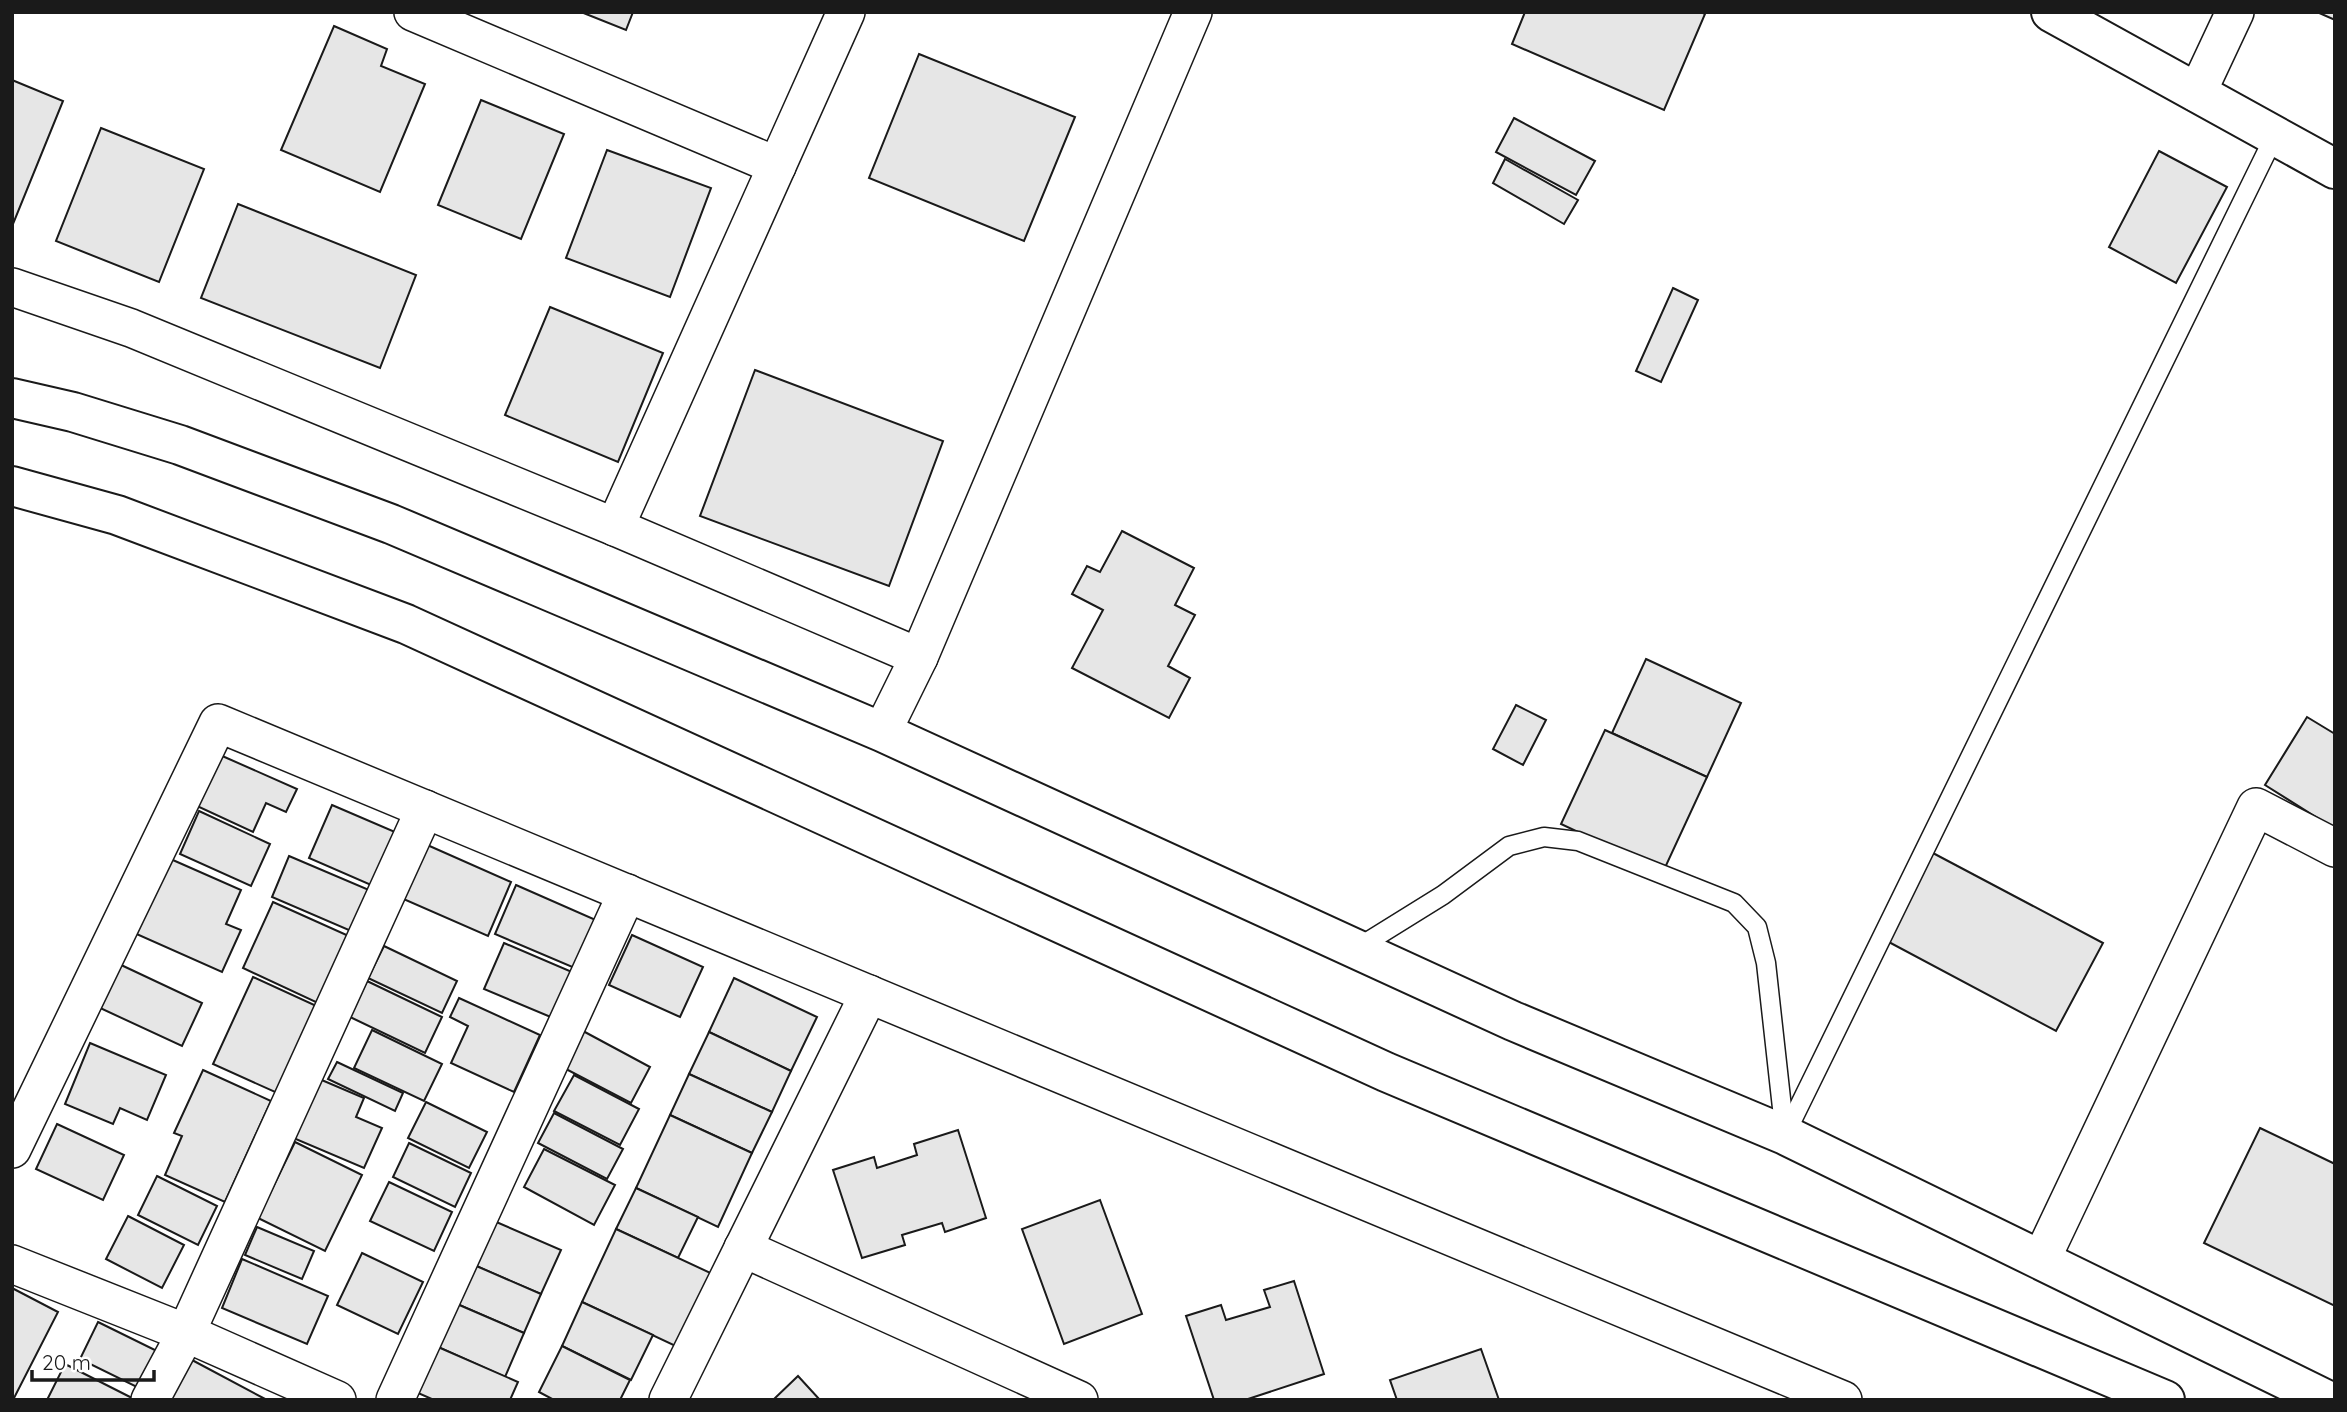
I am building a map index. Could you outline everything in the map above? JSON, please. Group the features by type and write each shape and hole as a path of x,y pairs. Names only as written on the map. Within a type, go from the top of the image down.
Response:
{"main road":[{"path":"2051,12 2335,169"},
{"path":"12,398 73,412 180,445 391,524 882,732 1513,1021 1785,1135 2327,1400"},
{"path":"12,486 117,515 406,624 1386,1072 2165,1400"}],"street":[{"path":"413,12 777,166"},
{"path":"614,527 846,12"},
{"path":"882,732 919,657 1193,12"},
{"path":"2197,93 2235,12"},
{"path":"12,286 131,328 614,527 919,657"},
{"path":"12,1150 218,723 1843,1400"},
{"path":"2041,1260 2256,807 2335,848"},
{"path":"150,1400 186,1333 425,809"},
{"path":"395,1400 627,893"},
{"path":"668,1400 869,994"},
{"path":"743,1248 1079,1400"},
{"path":"12,1264 186,1333 337,1400"}],"lane":[{"path":"1785,1135 2274,137"},
{"path":"1355,950 1443,895 1509,846 1544,837 1578,841 1734,903 1756,927 1766,963 1785,1135"}],"building":[{"path":"581,12 633,12 626,30"},
{"path":"1525,12 1705,14 1664,110 1512,44"},
{"path":"2317,12 2335,12 2335,20"},
{"path":"334,26 387,49 381,66 425,84 380,192 281,150"},
{"path":"919,54 1075,117 1024,241 869,178"},
{"path":"12,80 63,101 13,224 12,224"},
{"path":"481,100 564,134 521,239 438,205"},
{"path":"1514,118 1595,161 1576,195 1496,152"},
{"path":"101,128 204,169 159,282 56,241"},
{"path":"607,150 711,188 670,297 566,258"},
{"path":"2159,151 2227,187 2176,283 2109,247"},
{"path":"1505,159 1578,200 1564,224 1493,183"},
{"path":"238,204 416,275 380,368 201,298"},
{"path":"1673,288 1698,300 1661,382 1636,371"},
{"path":"550,307 663,353 618,462 505,415"},
{"path":"755,370 943,441 889,586 700,516"},
{"path":"1122,531 1194,568 1175,605 1195,615 1168,666 1190,678 1169,718 1072,668 1103,610 1072,594 1087,566 1100,572"},
{"path":"1646,659 1741,703 1707,777 1612,733"},
{"path":"1516,705 1546,720 1523,765 1493,749"},
{"path":"2307,717 2335,734 2335,829 2265,785"},
{"path":"1605,730 1707,777 1663,872 1561,824"},
{"path":"220,755 297,789 286,812 266,803 253,832 197,806"},
{"path":"332,805 395,832 371,885 309,858"},
{"path":"199,811 270,844 251,886 180,854"},
{"path":"416,840 511,882 488,936 392,894"},
{"path":"1931,852 2103,943 2056,1031 1885,940"},
{"path":"289,856 369,890 351,931 272,897"},
{"path":"166,857 241,890 226,924 241,930 222,972 132,932"},
{"path":"516,885 598,921 577,969 495,934"},
{"path":"273,902 351,937 320,1004 243,968"},
{"path":"632,935 703,967 680,1017 609,985"},
{"path":"504,943 572,972 553,1018 484,989"},
{"path":"384,946 457,981 442,1013 368,978"},
{"path":"119,964 202,1003 182,1046 98,1007"},
{"path":"253,977 323,1009 284,1096 213,1064"},
{"path":"734,978 817,1017 791,1071 709,1032"},
{"path":"367,981 442,1017 425,1053 350,1017"},
{"path":"459,998 540,1035 514,1092 451,1063 468,1026 450,1017"},
{"path":"372,1030 442,1064 424,1101 354,1068"},
{"path":"583,1031 650,1067 631,1103 564,1068"},
{"path":"709,1032 791,1071 772,1112 689,1074"},
{"path":"90,1043 166,1075 147,1120 120,1108 113,1124 65,1104"},
{"path":"337,1062 403,1093 395,1111 328,1079"},
{"path":"203,1070 271,1101 225,1202 165,1175 182,1136 174,1133"},
{"path":"689,1074 772,1112 752,1153 670,1115"},
{"path":"574,1075 639,1109 620,1145 554,1111"},
{"path":"317,1078 364,1098 356,1117 382,1128 364,1168 291,1137"},
{"path":"426,1102 487,1132 469,1168 408,1138"},
{"path":"554,1113 623,1149 607,1179 538,1143"},
{"path":"670,1115 752,1153 718,1227 636,1188"},
{"path":"57,1124 124,1155 103,1200 36,1169"},
{"path":"2260,1128 2335,1164 2335,1306 2204,1243"},
{"path":"958,1130 986,1218 945,1232 942,1223 902,1235 905,1245 862,1258 833,1170 874,1157 877,1168 917,1155 914,1144"},
{"path":"295,1142 362,1175 325,1251 258,1218"},
{"path":"409,1143 471,1173 455,1207 393,1177"},
{"path":"544,1149 615,1185 594,1225 524,1187"},
{"path":"157,1176 217,1206 198,1245 138,1215"},
{"path":"389,1182 452,1212 434,1251 370,1221"},
{"path":"636,1188 698,1217 678,1258 616,1229"},
{"path":"1100,1200 1142,1314 1064,1344 1022,1229"},
{"path":"128,1216 184,1245 162,1288 106,1259"},
{"path":"494,1221 561,1250 541,1294 474,1265"},
{"path":"257,1227 314,1251 302,1279 245,1255"},
{"path":"616,1229 719,1277 684,1350 582,1302"},
{"path":"362,1253 423,1282 398,1334 337,1305"},
{"path":"242,1259 328,1296 307,1344 222,1308"},
{"path":"474,1265 541,1294 524,1333 457,1304"},
{"path":"1294,1281 1324,1374 1245,1400 1214,1400 1186,1316 1221,1305 1226,1320 1270,1307 1264,1290"},
{"path":"12,1288 58,1312 13,1400 12,1400"},
{"path":"582,1302 653,1335 631,1380 562,1346"},
{"path":"457,1304 524,1333 505,1377 438,1347"},
{"path":"98,1322 163,1354 145,1391 80,1359"},
{"path":"562,1346 630,1380 620,1400 554,1400 539,1392"},
{"path":"438,1347 518,1382 510,1400 434,1400 418,1393"},
{"path":"1481,1349 1499,1400 1397,1400 1390,1380"},
{"path":"192,1360 267,1400 170,1400"},
{"path":"65,1364 136,1400 47,1400"},
{"path":"798,1376 820,1400 773,1400"}]}
